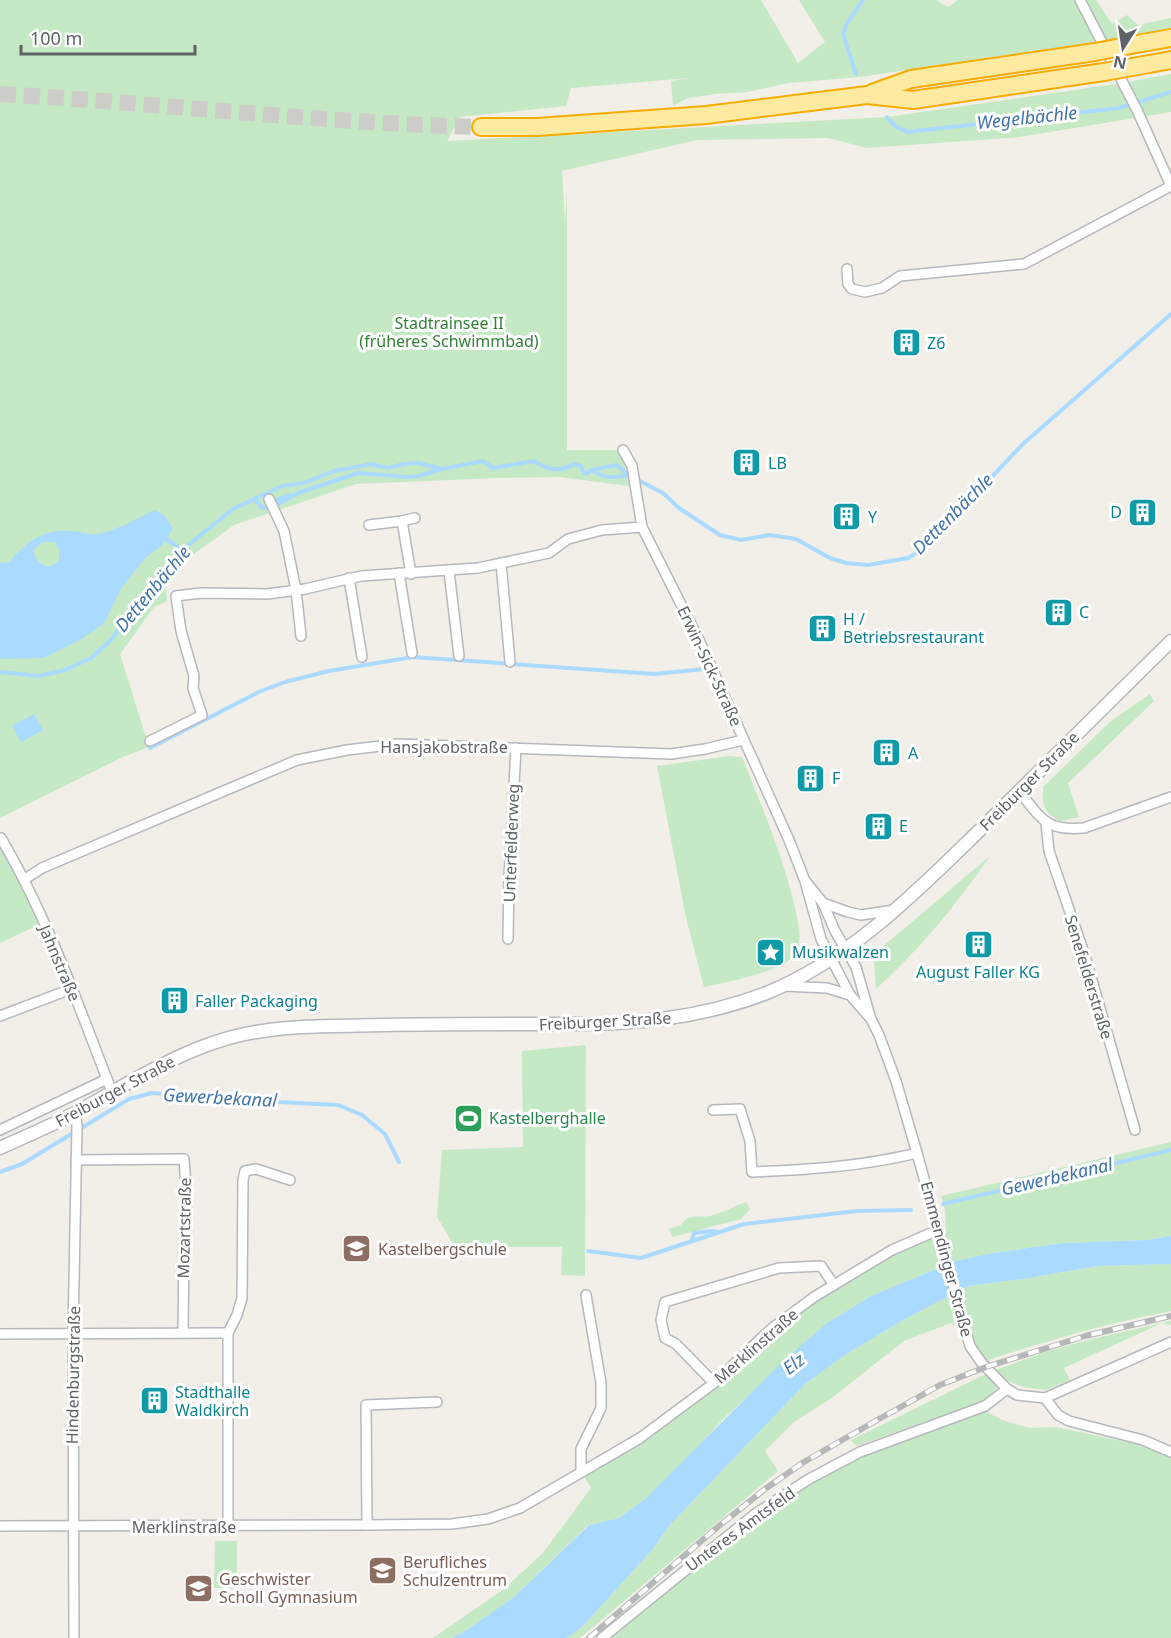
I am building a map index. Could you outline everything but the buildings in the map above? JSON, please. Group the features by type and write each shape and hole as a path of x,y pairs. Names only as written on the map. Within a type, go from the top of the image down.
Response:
{"highway":[{"path":"481,127 537,127 706,115 867,95 911,79 1095,52 1171,38"},
{"path":"867,95 914,100 1171,60"}],"street":[{"path":"847,269 848,284 852,289 865,292 882,288 900,276 1024,264 1171,186 1137,110 1080,0"},
{"name":"Erwin-Sick-Straße","path":"623,450 632,465 642,527 700,642 789,840 805,881 815,922 831,960"},
{"path":"269,499 284,531 296,590 301,636"},
{"path":"369,525 415,518"},
{"path":"402,521 411,574"},
{"path":"150,741 202,715 193,688 194,676 178,616 176,596 201,593 267,594 350,578 478,568 549,553 568,539 602,530 642,527"},
{"path":"501,563 510,662"},
{"path":"449,571 459,656"},
{"path":"399,573 412,652"},
{"path":"350,578 362,657"},
{"name":"Freiburger Straße","path":"0,1148 76,1119 112,1092 183,1056 221,1041 253,1032 323,1026 567,1025 642,1022 728,1006 781,986 831,960 896,910 1171,641"},
{"name":"Hansjakobstraße","path":"25,879 42,868 297,760 347,750 397,744 671,754 705,750 743,740"},
{"name":"Unterfelderweg","path":"508,939 509,868 516,747"},
{"path":"1019,791 1046,823 1058,829 1084,828 1171,797"},
{"name":"Senefelderstraße","path":"1046,823 1048,851 1085,956 1135,1130"},
{"name":"Jahnstraße","path":"1,838 25,879 112,1092"},
{"name":"Erwin-Sick-Straße","path":"805,881 824,903 835,931 846,950"},
{"name":"Erwin-Sick-Straße","path":"824,903 861,915 896,910"},
{"name":"Emmendinger Straße","path":"846,950 856,967 870,1019"},
{"name":"Emmendinger Straße","path":"831,960 850,995 870,1019 879,1035 896,1081 970,1346 981,1362 1007,1389"},
{"path":"781,986 827,988 850,995"},
{"path":"0,1016 71,988"},
{"name":"Freiburger Straße","path":"0,1130 107,1079"},
{"path":"713,1110 740,1109 750,1141 752,1172 823,1168 886,1160 917,1153"},
{"name":"Hindenburgstraße","path":"74,1638 72,1526 76,1119"},
{"name":"Mozartstraße","path":"76,1161 184,1159 187,1200 183,1332"},
{"path":"228,1527 228,1333 242,1298 242,1186 245,1171 256,1169 290,1180"},
{"name":"Merklinstraße","path":"0,1526 228,1527 452,1524 488,1520 520,1508 640,1438 714,1383 771,1329 834,1285 892,1250 938,1230"},
{"path":"714,1383 676,1344 665,1338 661,1320 665,1302 779,1268 821,1266 834,1285"},
{"path":"580,1472 581,1449 601,1408 601,1383 586,1295"},
{"path":"0,1334 228,1333"},
{"path":"1007,1389 1017,1395 1045,1398 1171,1342"},
{"name":"Unteres Amtsfeld","path":"602,1638 755,1514 809,1479 860,1452 985,1406 1007,1389"},
{"path":"1045,1398 1058,1415 1070,1421 1143,1440 1171,1452"},
{"path":"368,1525 366,1405 437,1402"}],"green space":[{"name":"Stadtrainsee II (früheres Schwimmbad)","path":"0,0 761,0 798,63 825,42 799,0 936,0 948,7 958,0 1096,0 1112,24 1127,15 1138,25 1171,18 1171,29 860,77 788,83 747,92 688,98 673,106 671,81 689,78 571,88 566,106 460,117 447,141 887,117 1171,74 1171,112 1020,137 867,148 828,138 697,140 562,171 565,223 567,191 567,450 630,450 636,487 560,477 356,484 234,525 165,575 167,601 154,607 120,654 149,747 123,757 0,818"},
{"path":"1150,694 1154,701 1068,783 1079,817 1060,821 1050,814 1043,803 1043,787 1111,721"},
{"path":"729,756 742,757 772,831 795,908 799,943 795,954 783,964 750,976 704,987 686,918 657,766"},
{"path":"0,836 43,923 0,943"},
{"path":"990,856 937,926 876,989 874,960 881,948"},
{"path":"586,1045 585,1276 561,1275 562,1247 455,1247 437,1217 442,1150 523,1147 522,1051"},
{"path":"1171,1142 1171,1236 1147,1240 1063,1243 987,1254 956,1261 871,1296 827,1323 722,1420 689,1457 646,1498 619,1518 588,1525 514,1597 464,1632 452,1638 433,1638 504,1589 543,1553 591,1488 581,1472 640,1438 814,1297 938,1230 946,1233 945,1210 941,1196"},
{"path":"746,1202 750,1209 741,1219 672,1237 669,1229 681,1225 687,1219 715,1215"},
{"path":"1171,1264 1171,1311 1099,1327 981,1362 965,1329 951,1323 904,1341 833,1397 794,1422 765,1451 778,1471 580,1638 567,1638 583,1626 652,1550 669,1526 805,1384 845,1355 908,1317 969,1286 1097,1266"},
{"path":"1162,1323 1064,1368 1070,1380 1046,1390 1023,1387 1004,1379 986,1400 856,1446 851,1440 990,1372 1045,1352"},
{"path":"985,1406 988,1413 1029,1428 1056,1427 1150,1447 1171,1457 1171,1638 602,1638 755,1514 860,1452"},
{"path":"215,1541 237,1541 237,1588 214,1588"}],"water":[{"path":"155,510 165,516 173,529 161,546 146,557 122,587 104,623 78,641 43,658 0,659 0,563 10,562 22,548 36,538 52,532 104,533","holes":["42,542 55,542 59,551 59,560 50,566 43,565 33,550"]},
{"path":"34,714 43,730 21,742 12,726"},
{"name":"Elz","path":"1171,1236 1171,1264 1097,1266 969,1286 908,1317 845,1355 805,1384 669,1526 652,1550 583,1626 567,1638 452,1638 514,1597 589,1525 619,1518 646,1498 780,1364 827,1323 871,1296 956,1261 987,1254 1063,1243 1147,1240"}],"waterway":[{"name":"Wegelbächle","path":"856,74 843,34 846,25 863,0"},
{"name":"Wegelbächle","path":"887,117 895,126 907,132 1119,108 1171,92"},
{"name":"Dettenbächle","path":"0,672 39,676 65,670 91,658 112,639 133,608 182,550 233,509 282,486 304,483 334,471 371,464 388,468 418,463 442,469 483,461 493,468 534,461 554,469 574,464 581,466 587,474 591,470 617,465 628,475 663,493 679,508 720,535 741,540 770,535 796,539 830,558 846,563 868,565 908,558 923,549 933,532 965,505 1023,444 1171,314"},
{"name":"Dettenbächle","path":"278,504 298,493 358,473 407,477 441,469"},
{"name":"Dettenbächle","path":"592,470 609,477 628,475"},
{"path":"276,500 290,495"},
{"path":"255,499 261,507 266,508"},
{"path":"166,539 182,550"},
{"path":"150,748 261,691 285,682 329,671 413,657 654,674 705,669"},
{"name":"Gewerbekanal","path":"0,1172 22,1164 129,1099 152,1093 338,1105 362,1115 385,1134 399,1162"},
{"name":"Gewerbekanal","path":"943,1204 1171,1150"},
{"name":"Gewerbekanal","path":"588,1251 641,1258 744,1224 857,1211 911,1210"},
{"name":"Gewerbekanal","path":"692,1240 694,1233 717,1232"}],"tunnel":[{"path":"0,94 301,117 481,127"}],"railway":[{"path":"589,1638 765,1489 804,1462 940,1385 986,1367 1085,1336 1171,1316"}],"place":[{"name":"Z6","path":"906,343"},
{"name":"LB","path":"747,463"},
{"name":"D","path":"1143,512"},
{"name":"Y","path":"847,517"},
{"name":"C","path":"1058,612"},
{"name":"H / Betriebsrestaurant","path":"822,628"},
{"name":"A","path":"887,753"},
{"name":"F","path":"811,778"},
{"name":"E","path":"878,826"},
{"name":"August Faller KG","path":"978,944"},
{"name":"Musikwalzen","path":"771,952"},
{"name":"Faller Packaging","path":"174,1001"},
{"name":"Kastelberghalle","path":"468,1118"},
{"name":"Kastelbergschule","path":"357,1249"},
{"name":"Stadthalle Waldkirch","path":"154,1401"},
{"name":"Berufliches Schulzentrum","path":"382,1571"},
{"name":"Geschwister Scholl Gymnasium","path":"198,1588"}]}
